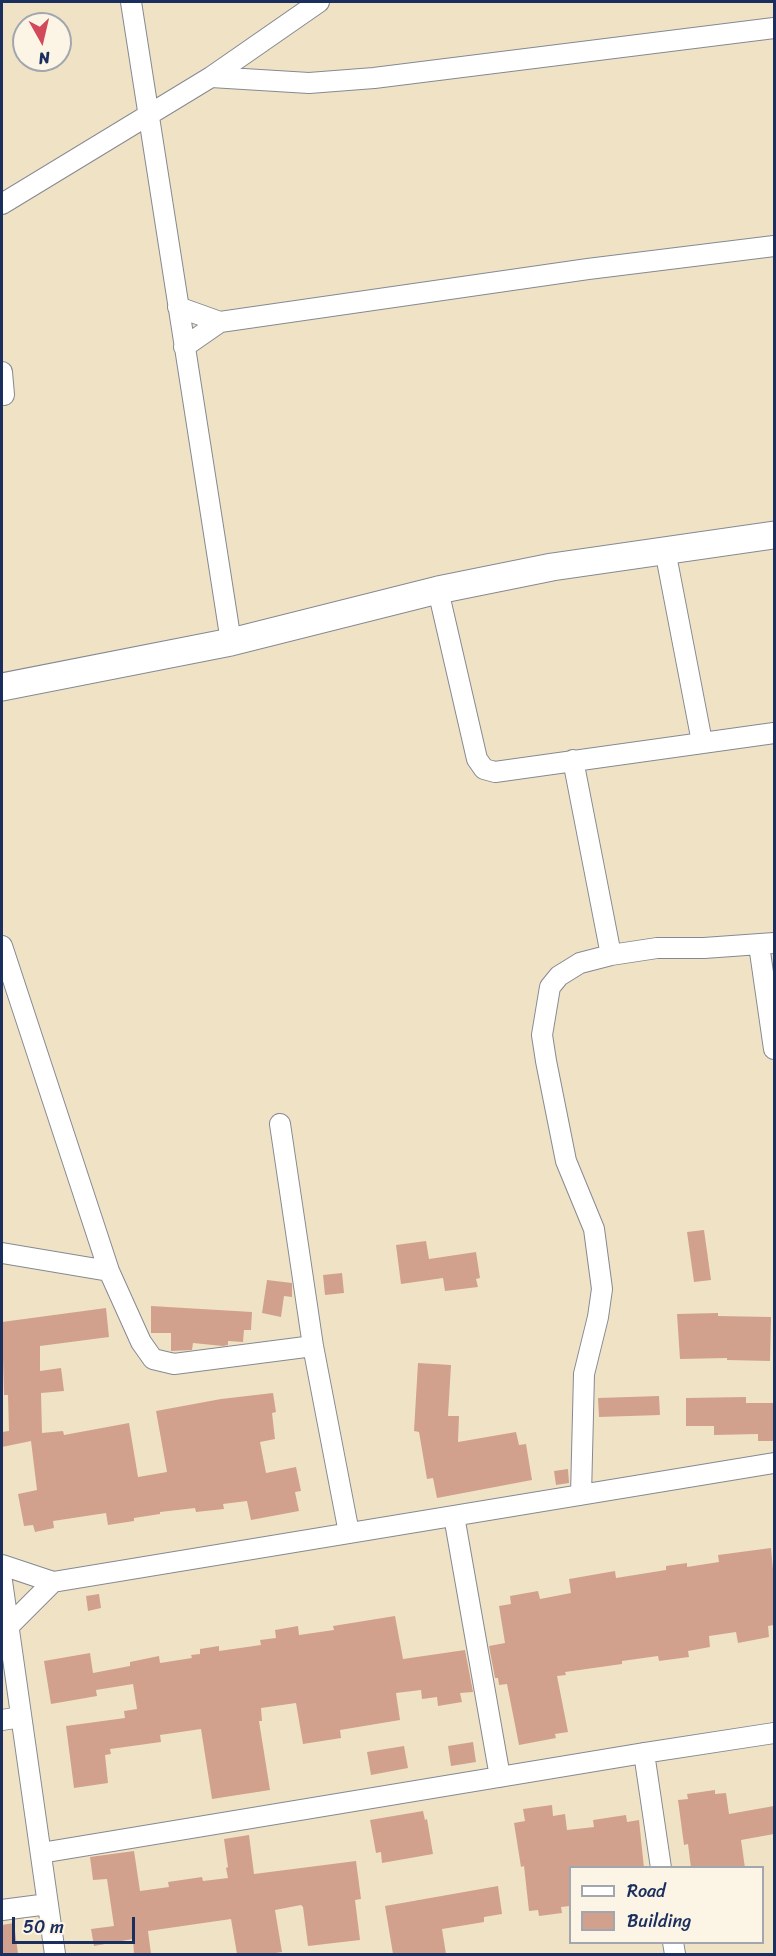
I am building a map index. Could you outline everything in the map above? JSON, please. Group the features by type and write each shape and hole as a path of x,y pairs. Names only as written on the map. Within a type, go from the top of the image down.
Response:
{"street":[{"path":"131,2 231,642"},
{"path":"2,204 211,77 319,2"},
{"path":"211,77 309,83 374,78 774,28"},
{"path":"184,346 220,322 588,269 774,246"},
{"path":"178,307 220,322"},
{"path":"2,372 4,395"},
{"path":"2,687 231,642 438,590 552,567 774,535"},
{"path":"665,550 702,742"},
{"path":"438,590 477,759 484,769 495,771 774,733"},
{"path":"573,760 610,955"},
{"path":"580,1495 584,1374 598,1317 602,1289 594,1230 566,1161 542,1035 550,987 559,975 580,963 610,955 657,948 767,944 774,1049"},
{"path":"2,946 109,1271 141,1342 153,1359 174,1364 313,1346"},
{"path":"280,1124 313,1346 349,1533"},
{"path":"2,1253 109,1271"},
{"path":"2,1565 53,1582 774,1462"},
{"path":"454,1516 500,1777"},
{"path":"2,1581 8,1627 11,1718 41,1853 55,1954"},
{"path":"8,1627 53,1582"},
{"path":"41,1853 774,1733"},
{"path":"644,1753 661,1866"},
{"path":"2,1910 48,1904"}],"building":[{"path":"704,1230 711,1280 694,1282 687,1232"},
{"path":"426,1241 429,1259 476,1252 480,1278 476,1279 478,1287 445,1291 443,1278 401,1284 396,1245"},
{"path":"342,1273 344,1293 325,1295 323,1275"},
{"path":"267,1280 292,1283 292,1297 284,1296 281,1317 262,1313"},
{"path":"151,1306 252,1312 251,1330 244,1330 243,1342 228,1341 228,1345 223,1346 193,1343 192,1350 171,1351 171,1333 151,1333"},
{"path":"106,1308 109,1337 40,1346 40,1371 61,1368 64,1391 41,1393 42,1433 63,1431 64,1435 129,1423 138,1477 167,1472 156,1411 221,1399 273,1393 276,1412 272,1413 275,1439 260,1442 266,1473 296,1467 301,1491 295,1492 299,1511 251,1520 247,1501 223,1504 224,1509 196,1512 195,1508 160,1512 160,1514 134,1518 134,1521 108,1525 106,1513 53,1521 54,1528 35,1532 33,1525 24,1526 18,1494 37,1490 31,1441 2,1447 2,1432 9,1431 8,1395 4,1395 2,1322"},
{"path":"718,1313 718,1316 771,1317 770,1361 727,1360 727,1358 680,1359 677,1314"},
{"path":"418,1363 451,1365 448,1416 459,1416 458,1442 516,1432 519,1445 526,1444 532,1480 437,1498 433,1478 427,1479 419,1432 414,1431"},
{"path":"659,1396 660,1415 599,1417 598,1398"},
{"path":"746,1397 746,1403 774,1403 774,1441 758,1441 758,1434 714,1435 714,1426 686,1426 686,1398"},
{"path":"568,1469 569,1483 556,1485 554,1471"},
{"path":"771,1548 774,1625 768,1626 769,1637 738,1643 736,1632 709,1636 710,1647 688,1651 689,1657 659,1661 658,1656 565,1672 566,1675 557,1676 568,1732 555,1734 556,1738 519,1745 507,1684 499,1685 498,1678 495,1678 489,1646 505,1643 499,1606 511,1604 510,1596 538,1591 540,1599 571,1593 569,1579 615,1571 616,1578 666,1570 666,1566 687,1563 687,1567 719,1562 718,1555"},
{"path":"99,1594 101,1608 88,1611 86,1596"},
{"path":"395,1616 403,1659 465,1650 473,1692 460,1693 462,1702 438,1706 437,1697 422,1699 421,1690 396,1693 400,1720 340,1730 341,1738 303,1744 296,1703 261,1708 262,1721 259,1721 270,1790 212,1799 201,1729 160,1735 161,1742 110,1749 111,1754 105,1755 108,1783 74,1788 66,1726 125,1718 124,1711 137,1709 133,1684 96,1690 97,1696 51,1704 44,1661 90,1653 93,1673 130,1666 130,1662 159,1656 160,1663 192,1658 191,1655 200,1654 200,1649 219,1646 219,1651 261,1645 260,1640 276,1638 275,1630 298,1626 299,1635 334,1630 333,1626"},
{"path":"473,1742 476,1762 451,1766 448,1746"},
{"path":"404,1746 408,1768 371,1775 367,1752"},
{"path":"715,1790 715,1794 726,1793 729,1814 774,1806 774,1834 741,1840 745,1866 691,1866 688,1844 684,1845 678,1800 688,1799 687,1794"},
{"path":"552,1805 553,1816 565,1814 567,1830 594,1827 593,1820 626,1815 627,1822 639,1820 644,1866 569,1866 569,1906 561,1907 562,1913 539,1916 538,1910 529,1911 524,1866 521,1867 514,1823 525,1821 523,1809"},
{"path":"423,1811 425,1820 427,1819 433,1854 382,1863 381,1852 376,1853 370,1820"},
{"path":"249,1835 254,1874 356,1861 361,1899 355,1900 360,1940 308,1946 301,1905 275,1910 282,1952 237,1954 231,1919 148,1931 151,1954 134,1954 133,1939 94,1946 91,1929 114,1926 107,1879 93,1880 90,1857 134,1851 140,1891 169,1887 168,1882 202,1877 203,1881 228,1878 224,1839"},
{"path":"498,1886 502,1914 484,1917 484,1922 442,1929 446,1954 393,1954 385,1906"},
{"path":"14,1923 18,1954 2,1954 2,1925"}]}
